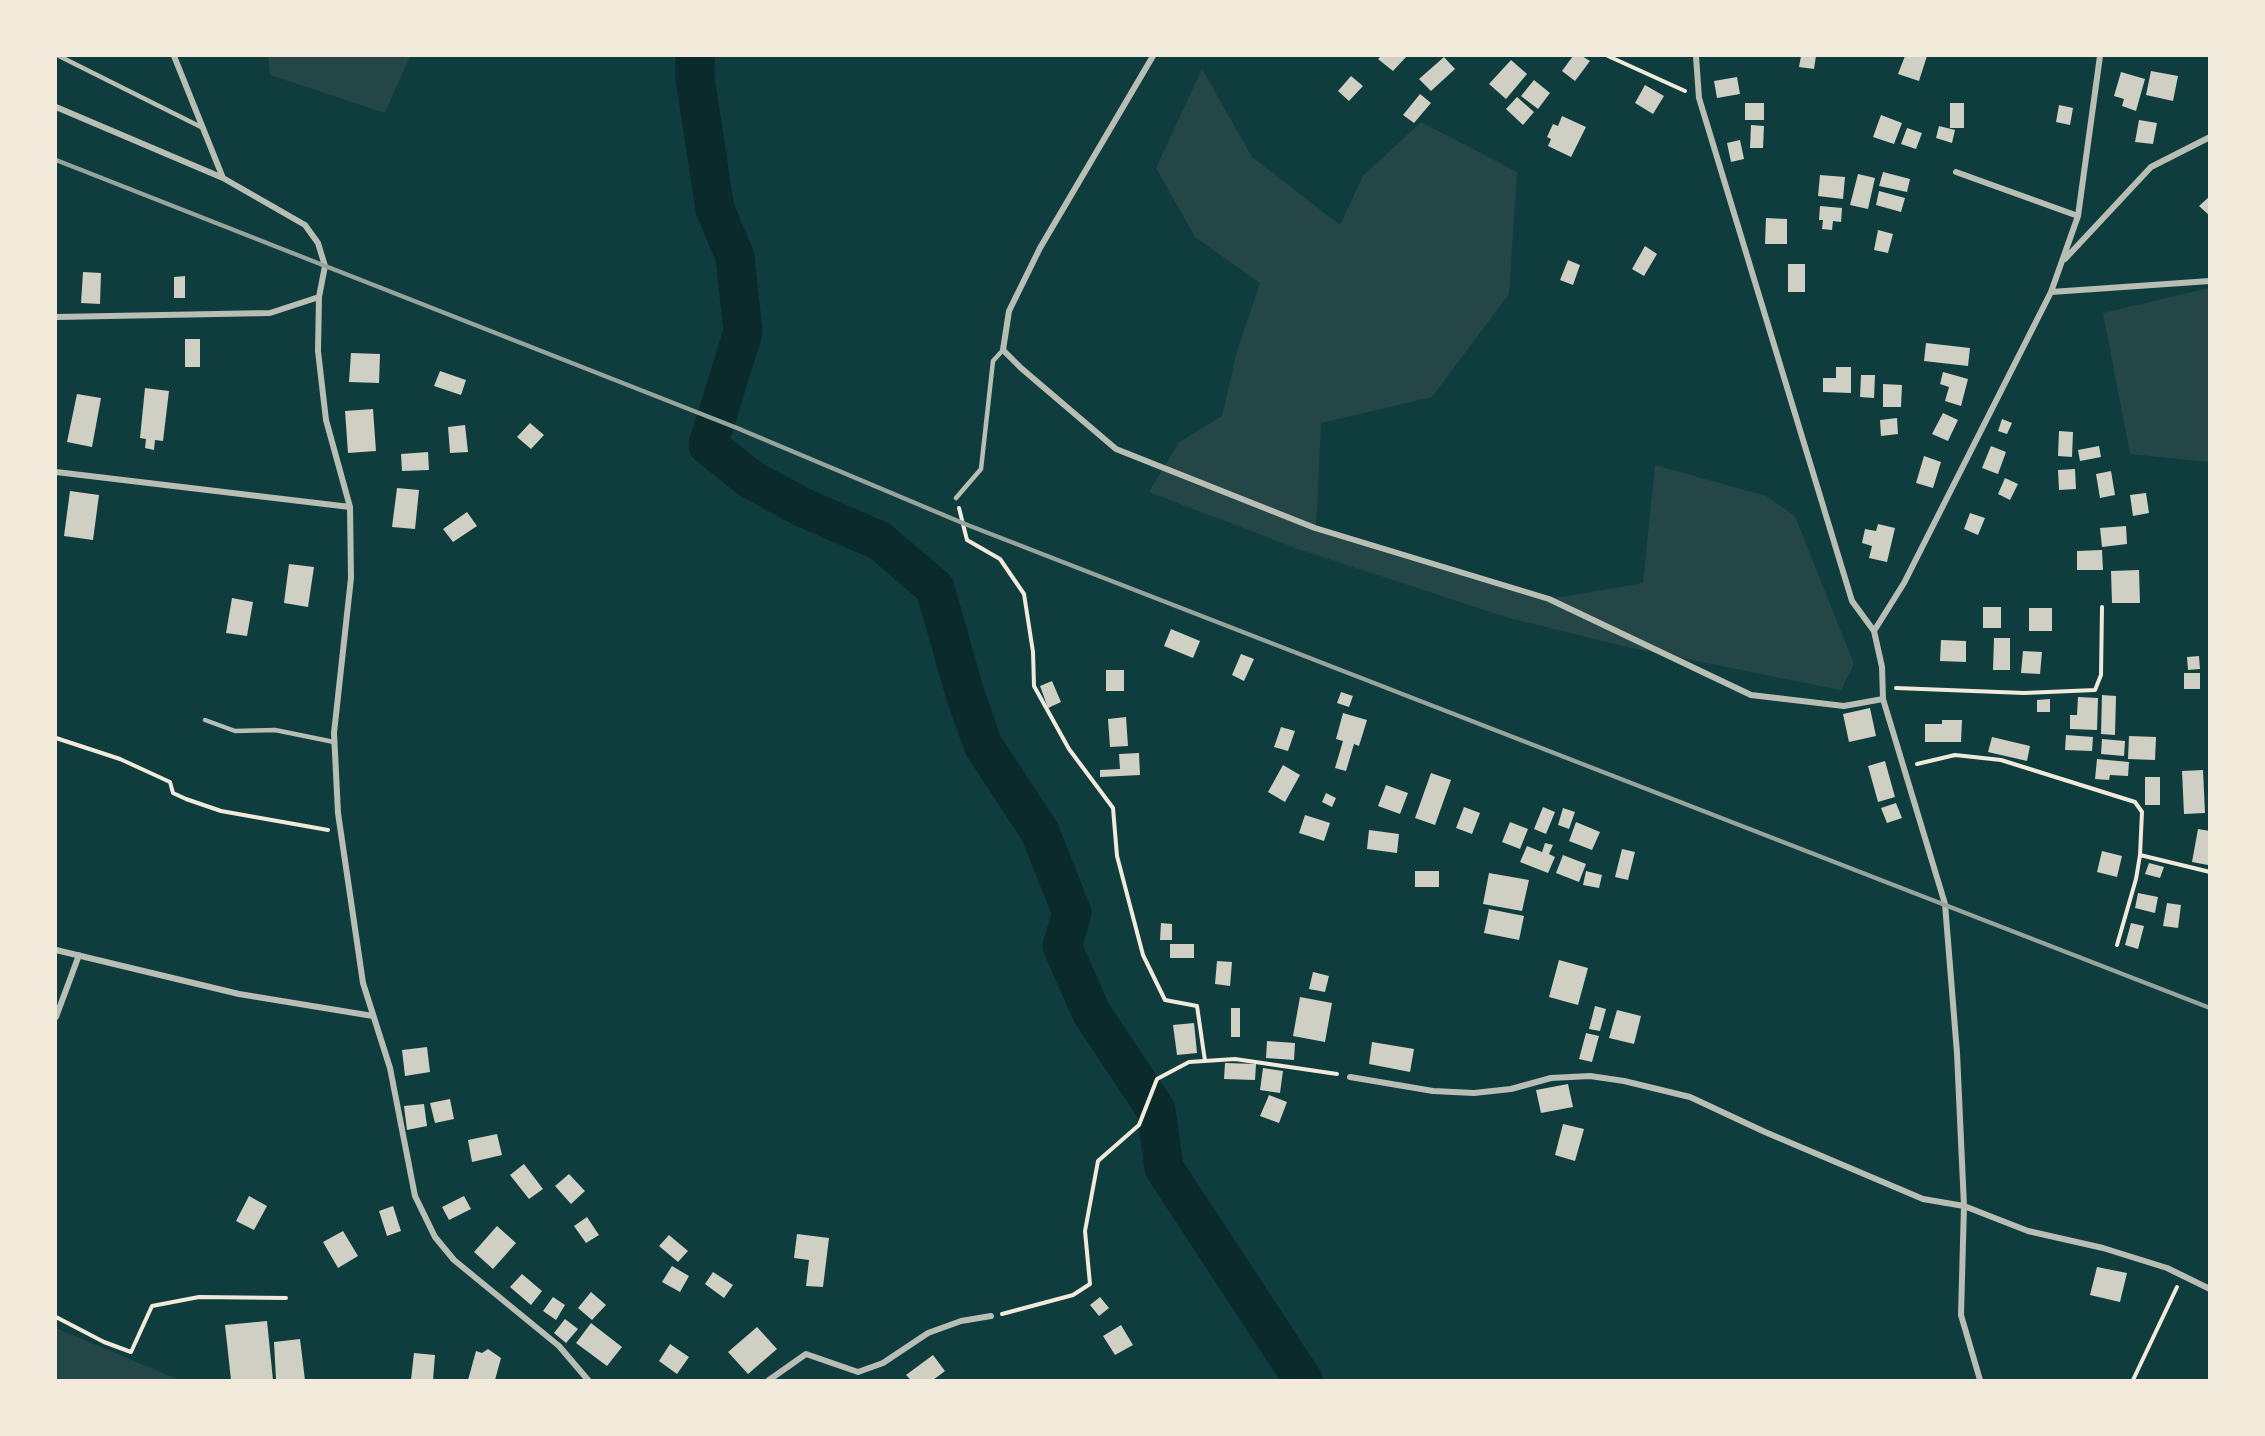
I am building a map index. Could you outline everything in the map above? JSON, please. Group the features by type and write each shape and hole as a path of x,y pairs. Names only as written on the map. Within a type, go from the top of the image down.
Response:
{"street":[{"path":"174,56 223,178"},
{"path":"1153,56 1040,248 1009,311 1003,350 1021,369 1116,449 1315,528 1549,599 1751,695 1844,706 1883,699"},
{"path":"1696,56 1699,98 1852,601 1874,631 1882,667 1883,699 1944,904 1957,1053 1964,1206 1960,1316 1980,1380"},
{"path":"1874,631 1904,583 2051,292 2078,216 2100,56"},
{"path":"56,106 223,178 305,225 318,243 325,266 319,297 318,351 326,420 350,507 351,578 334,742 341,832 363,983 390,1068 415,1196 435,1237 454,1260 559,1346 588,1380"},
{"path":"2062,261 2151,167 2210,137"},
{"path":"1956,172 2078,216"},
{"path":"2051,292 2210,282"},
{"path":"56,318 270,313 319,297"},
{"path":"56,472 350,507"},
{"path":"56,950 239,994 373,1016"},
{"path":"56,1017 79,956"},
{"path":"1350,1077 1433,1091 1474,1093 1511,1089 1551,1078 1590,1076 1624,1081 1690,1097 1765,1132 1923,1198 1964,1206 2028,1231 2103,1248 2167,1268 2210,1290"},
{"path":"769,1380 806,1354 858,1372 883,1364 928,1333 961,1321 991,1316"}],"lane":[{"path":"59,56 203,128"},
{"path":"956,498 981,469 993,361 1003,350"},
{"path":"205,720 234,731 275,730 334,742"}],"path":[{"path":"1608,56 1699,98"},
{"path":"956,498 965,524 967,540 1000,559 1024,594 1033,652 1034,686 1069,748 1113,808 1118,856 1143,956 1165,1000 1197,1006 1205,1061"},
{"path":"1883,688 2024,693 2095,690 2101,675 2102,607"},
{"path":"56,738 120,759 170,782 173,793 186,800 220,811 341,832"},
{"path":"1903,767 1955,755 2001,760 2134,802 2142,812 2140,855 2136,879 2117,945"},
{"path":"2140,855 2210,872"},
{"path":"991,1316 1020,1311 1073,1295 1090,1284 1085,1231 1098,1161 1139,1125 1157,1079 1190,1062 1235,1059 1314,1069 1350,1077"},
{"path":"2133,1380 2183,1276"},
{"path":"56,1317 104,1342 131,1352 152,1306 199,1297 286,1298"}],"shaded area":[{"path":"268,56 410,56 385,113 270,75"},
{"path":"1202,69 1252,157 1340,225 1363,176 1421,122 1517,172 1509,294 1432,397 1321,423 1316,528 1549,599 1643,583 1655,465 1766,496 1795,516 1854,664 1841,690 1627,647 1509,618 1298,549 1149,492 1179,442 1222,416 1237,351 1260,283 1195,237 1156,168"},
{"path":"2209,288 2209,462 2130,454 2103,313"},
{"path":"56,1328 179,1380 56,1380"}],"building":[{"path":"1381,56 1407,56 1393,71 1378,59"},
{"path":"1573,56 1582,56 1590,61 1575,81 1562,71"},
{"path":"1801,56 1816,56 1814,69 1799,67"},
{"path":"1905,56 1927,56 1919,81 1898,74"},
{"path":"1444,57 1455,69 1431,91 1419,79"},
{"path":"1511,60 1527,74 1506,99 1489,84"},
{"path":"2151,71 2178,76 2173,101 2146,95"},
{"path":"2121,72 2145,79 2136,111 2122,106 2124,99 2114,96"},
{"path":"1351,76 1363,86 1349,101 1338,91"},
{"path":"1737,77 1740,94 1717,98 1714,81"},
{"path":"1534,80 1550,93 1538,109 1521,96"},
{"path":"1645,85 1664,96 1653,114 1635,103"},
{"path":"1420,94 1431,103 1414,123 1403,115"},
{"path":"1517,97 1534,112 1523,125 1506,109"},
{"path":"1745,103 1764,103 1764,120 1745,120"},
{"path":"1950,103 1964,103 1964,128 1950,128"},
{"path":"2059,105 2073,108 2070,125 2056,122"},
{"path":"1881,115 1902,123 1894,144 1873,137"},
{"path":"1562,116 1586,127 1571,157 1548,146 1551,139 1547,137 1553,124 1558,126"},
{"path":"2139,120 2157,123 2153,144 2135,142"},
{"path":"1751,125 1764,126 1763,148 1750,148"},
{"path":"1939,126 1955,130 1952,143 1936,138"},
{"path":"1907,128 1922,133 1916,149 1901,144"},
{"path":"1740,140 1744,159 1731,162 1727,143"},
{"path":"1883,172 1910,179 1907,192 1879,186"},
{"path":"1858,174 1875,178 1868,209 1850,205"},
{"path":"1820,175 1845,177 1843,199 1818,196"},
{"path":"1879,191 1905,198 1901,212 1876,205"},
{"path":"2210,196 2210,216 2199,206"},
{"path":"1820,206 1842,208 1841,222 1833,221 1832,230 1822,229 1823,220 1819,220"},
{"path":"1766,218 1787,219 1787,244 1765,244"},
{"path":"1878,230 1893,234 1888,253 1874,250"},
{"path":"1645,246 1657,254 1644,276 1632,269"},
{"path":"1568,260 1580,265 1573,285 1560,280"},
{"path":"1788,264 1805,264 1805,292 1788,292"},
{"path":"83,272 101,273 100,304 81,303"},
{"path":"185,276 185,298 174,298 174,277"},
{"path":"185,339 200,339 200,367 185,367"},
{"path":"1926,343 1970,348 1968,366 1924,361"},
{"path":"351,353 380,354 379,383 349,382"},
{"path":"1836,367 1851,367 1851,393 1823,392 1823,378 1836,378"},
{"path":"440,371 466,380 461,395 434,386"},
{"path":"1943,372 1968,379 1961,406 1945,401 1949,387 1940,384"},
{"path":"1861,375 1875,375 1874,398 1860,397"},
{"path":"1883,384 1902,385 1901,407 1883,407"},
{"path":"145,388 169,391 163,441 155,440 154,450 145,448 146,439 140,438"},
{"path":"77,394 101,398 92,447 67,442"},
{"path":"373,409 376,451 348,453 345,411"},
{"path":"1943,413 1958,420 1948,441 1932,434"},
{"path":"1897,418 1898,434 1881,436 1880,420"},
{"path":"2002,419 2012,423 2007,434 1998,431"},
{"path":"530,423 544,435 531,449 517,437"},
{"path":"465,425 468,452 450,453 448,427"},
{"path":"2059,431 2073,432 2072,457 2058,456"},
{"path":"1991,446 2006,452 1998,474 1982,468"},
{"path":"2099,446 2101,457 2080,461 2078,450"},
{"path":"428,452 429,470 402,471 401,454"},
{"path":"1924,456 1941,462 1933,488 1916,483"},
{"path":"2075,469 2076,489 2059,490 2058,470"},
{"path":"2111,471 2115,495 2100,498 2096,474"},
{"path":"2005,478 2018,484 2010,500 1998,494"},
{"path":"397,488 419,490 415,529 392,527"},
{"path":"70,491 99,495 93,540 64,536"},
{"path":"2146,493 2149,513 2133,516 2130,495"},
{"path":"467,512 477,526 453,542 443,529"},
{"path":"1970,513 1985,518 1978,535 1964,529"},
{"path":"1878,524 1895,528 1887,562 1869,558 1872,546 1862,543 1865,529 1876,531"},
{"path":"2126,526 2127,544 2102,547 2100,528"},
{"path":"2102,550 2103,570 2077,570 2077,551"},
{"path":"289,564 314,567 308,607 284,603"},
{"path":"2139,570 2140,603 2112,603 2111,571"},
{"path":"232,598 253,602 247,636 226,633"},
{"path":"1983,607 2001,607 2001,628 1983,628"},
{"path":"2029,608 2052,608 2052,631 2029,631"},
{"path":"1171,629 1200,641 1193,658 1164,646"},
{"path":"1994,638 2010,638 2010,670 1993,670"},
{"path":"1941,640 1966,641 1966,662 1940,661"},
{"path":"2023,651 2042,652 2040,674 2021,673"},
{"path":"1241,654 1254,659 1244,681 1232,675"},
{"path":"2199,656 2200,669 2188,670 2187,657"},
{"path":"1106,670 1124,670 1124,691 1106,691"},
{"path":"2184,673 2200,673 2200,689 2184,689"},
{"path":"1052,681 1061,702 1048,708 1040,686"},
{"path":"1341,692 1353,696 1349,707 1337,703"},
{"path":"2102,695 2116,696 2115,735 2101,734"},
{"path":"2078,697 2098,698 2097,730 2070,729 2070,715 2077,715"},
{"path":"2050,699 2050,712 2037,712 2037,700"},
{"path":"1870,708 1876,736 1849,742 1843,714"},
{"path":"1343,713 1367,720 1359,746 1354,744 1346,771 1335,768 1343,741 1336,739"},
{"path":"1126,717 1128,746 1110,747 1108,719"},
{"path":"1942,720 1962,720 1961,742 1925,742 1925,724 1942,724"},
{"path":"1281,727 1295,731 1288,751 1274,747"},
{"path":"2066,735 2093,737 2092,751 2065,750"},
{"path":"2129,736 2156,737 2155,760 2128,759"},
{"path":"1992,737 2030,746 2027,761 1988,752"},
{"path":"2102,739 2125,741 2124,756 2101,754"},
{"path":"1139,753 1140,775 1100,777 1100,770 1120,769 1119,754"},
{"path":"2097,759 2129,762 2128,776 2110,775 2109,780 2095,779"},
{"path":"1885,761 1895,797 1878,802 1868,766"},
{"path":"1283,765 1300,775 1285,802 1268,792"},
{"path":"2203,770 2205,813 2184,814 2182,771"},
{"path":"1431,773 1451,780 1435,825 1415,818"},
{"path":"2145,777 2160,777 2160,805 2145,805"},
{"path":"1386,785 1408,793 1400,814 1378,806"},
{"path":"1326,793 1336,798 1332,807 1322,802"},
{"path":"1896,803 1902,818 1887,823 1881,808"},
{"path":"1464,807 1480,813 1472,834 1456,828"},
{"path":"1543,807 1555,812 1546,834 1534,829"},
{"path":"1563,808 1575,812 1569,829 1558,825"},
{"path":"1305,815 1330,823 1324,841 1299,833"},
{"path":"1510,822 1528,829 1520,849 1502,842"},
{"path":"1576,822 1600,832 1592,850 1569,841"},
{"path":"2198,829 2210,831 2208,865 2192,862"},
{"path":"1369,830 1399,834 1397,853 1367,849"},
{"path":"1545,843 1553,845 1549,854 1555,857 1548,873 1520,862 1527,846 1542,852"},
{"path":"1622,849 1635,852 1628,880 1615,877"},
{"path":"2102,851 2122,856 2117,877 2097,872"},
{"path":"1563,855 1586,864 1579,882 1556,873"},
{"path":"2149,863 2164,867 2160,878 2145,874"},
{"path":"1415,871 1439,871 1439,887 1415,887"},
{"path":"1586,871 1602,875 1599,888 1583,885"},
{"path":"1489,873 1529,880 1522,911 1483,904"},
{"path":"2138,893 2158,897 2155,913 2135,908"},
{"path":"2167,903 2181,905 2178,928 2163,926"},
{"path":"1489,909 1524,916 1519,940 1484,933"},
{"path":"1161,923 1172,924 1172,940 1160,940"},
{"path":"2131,923 2144,926 2138,949 2125,945"},
{"path":"1170,944 1194,944 1194,958 1170,958"},
{"path":"1559,960 1588,968 1578,1005 1549,997"},
{"path":"1217,961 1232,962 1230,986 1215,984"},
{"path":"1313,972 1329,976 1325,992 1309,989"},
{"path":"1300,997 1332,1003 1325,1042 1293,1036"},
{"path":"1595,1006 1606,1009 1600,1031 1589,1029"},
{"path":"1231,1008 1240,1008 1240,1037 1231,1037"},
{"path":"1617,1010 1641,1016 1634,1044 1609,1038"},
{"path":"1194,1023 1197,1053 1177,1055 1173,1025"},
{"path":"1586,1033 1599,1036 1592,1062 1579,1059"},
{"path":"1267,1041 1295,1043 1294,1060 1266,1058"},
{"path":"1372,1042 1414,1049 1410,1072 1369,1064"},
{"path":"427,1047 430,1072 405,1076 402,1050"},
{"path":"1225,1063 1256,1064 1255,1080 1224,1079"},
{"path":"1263,1068 1283,1071 1280,1093 1260,1090"},
{"path":"1568,1084 1573,1107 1541,1113 1536,1090"},
{"path":"1269,1095 1287,1102 1279,1123 1260,1116"},
{"path":"450,1099 454,1119 435,1123 430,1103"},
{"path":"424,1104 427,1126 407,1130 404,1106"},
{"path":"1563,1124 1584,1129 1575,1161 1555,1155"},
{"path":"497,1134 502,1155 472,1162 468,1140"},
{"path":"524,1164 543,1189 529,1199 510,1175"},
{"path":"569,1174 585,1191 571,1204 555,1186"},
{"path":"249,1196 267,1206 254,1230 236,1221"},
{"path":"464,1196 471,1209 449,1220 442,1207"},
{"path":"393,1206 401,1231 387,1236 379,1211"},
{"path":"587,1217 599,1235 586,1243 574,1226"},
{"path":"497,1226 516,1243 493,1269 474,1252"},
{"path":"343,1231 358,1256 338,1268 323,1242"},
{"path":"797,1234 829,1238 823,1287 806,1286 809,1260 794,1258"},
{"path":"669,1235 688,1251 678,1262 659,1246"},
{"path":"672,1266 689,1276 680,1292 662,1282"},
{"path":"2097,1267 2127,1273 2120,1302 2090,1295"},
{"path":"713,1272 733,1285 724,1298 705,1284"},
{"path":"522,1274 542,1291 531,1305 510,1287"},
{"path":"591,1292 606,1305 592,1320 578,1308"},
{"path":"553,1297 565,1305 556,1320 543,1311"},
{"path":"1100,1297 1109,1308 1099,1316 1090,1305"},
{"path":"565,1319 578,1329 566,1343 554,1333"},
{"path":"267,1321 273,1380 231,1380 225,1325"},
{"path":"591,1323 622,1347 607,1366 576,1343"},
{"path":"1121,1325 1133,1345 1115,1355 1103,1336"},
{"path":"757,1327 777,1349 748,1374 728,1352"},
{"path":"300,1339 305,1380 276,1380 274,1342"},
{"path":"670,1344 689,1357 677,1374 659,1361"},
{"path":"488,1349 501,1358 495,1380 468,1380 476,1351 482,1353"},
{"path":"414,1353 435,1355 433,1380 411,1380"},
{"path":"933,1355 945,1371 933,1380 911,1380 906,1375"}],"waterway":[{"path":"695,56 695,78 715,209 735,257 743,332 708,445 750,479 802,507 880,541 935,588 965,694 983,745 1040,832 1072,913 1062,946 1091,1012 1156,1110 1164,1168 1303,1380"}],"railway":[{"path":"56,160 737,428 965,524 2210,1008"}]}
